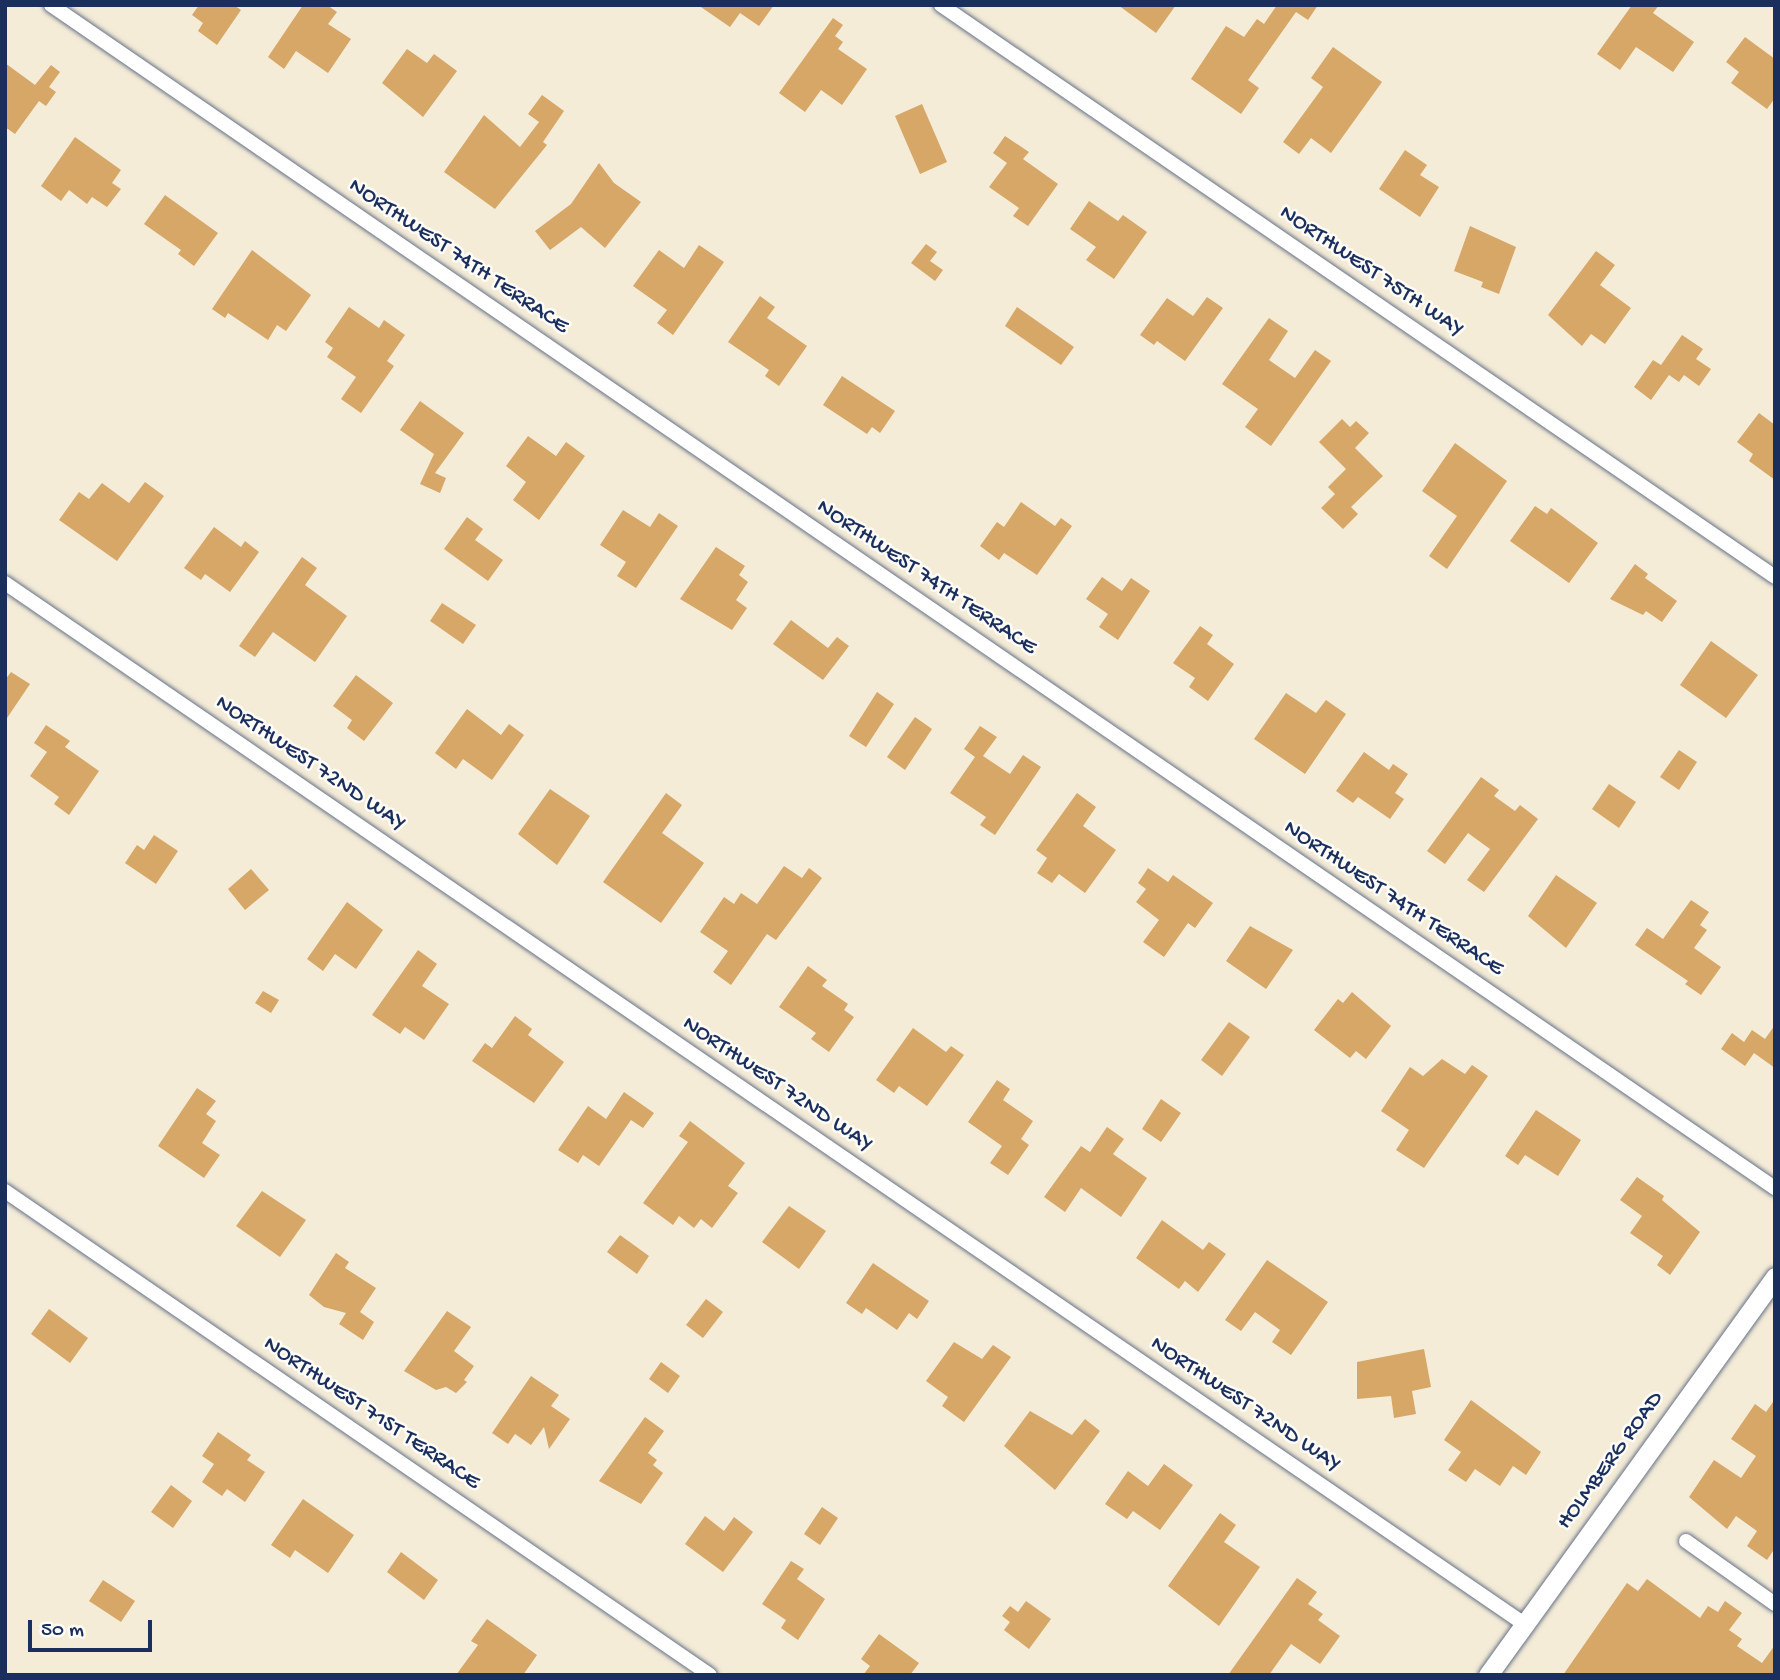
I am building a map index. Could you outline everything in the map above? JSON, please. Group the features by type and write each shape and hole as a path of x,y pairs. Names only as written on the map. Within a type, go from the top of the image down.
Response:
{"street":[{"name":"NORTHWEST 74TH TERRACE","path":"51,5 1775,1188"},
{"name":"NORTHWEST 75TH WAY","path":"941,5 1775,577"},
{"name":"NORTHWEST 72ND WAY","path":"5,583 1524,1624"},
{"name":"NORTHWEST 71ST TERRACE","path":"5,1191 710,1675"},
{"name":"HOLMBERG ROAD","path":"1488,1675 1775,1277"},
{"path":"1686,1541 1775,1604"}],"building":[{"path":"199,5 234,5 241,10 217,45 198,31 203,23 192,15"},
{"path":"303,5 327,5 337,12 328,24 351,39 328,73 296,51 284,69 268,57"},
{"path":"698,5 774,5 759,26 740,13 730,27"},
{"path":"1118,5 1176,5 1156,33"},
{"path":"1277,5 1318,5 1308,20 1296,12 1248,80 1259,88 1241,114 1191,79 1226,26 1244,37 1257,19 1264,24"},
{"path":"1632,5 1659,5 1653,13 1694,42 1673,72 1636,47 1620,70 1597,54"},
{"path":"833,18 843,25 835,36 843,42 838,49 867,69 842,105 821,90 805,112 779,93"},
{"path":"1745,37 1775,59 1775,98 1767,109 1731,83 1739,72 1726,62"},
{"path":"1333,47 1382,82 1331,153 1311,138 1299,154 1283,142 1323,87 1311,78"},
{"path":"407,49 427,63 434,54 457,71 423,117 382,83"},
{"path":"5,63 35,85 51,65 60,72 49,87 56,92 46,106 39,101 15,134 5,127"},
{"path":"542,95 564,111 543,142 547,145 495,209 444,172 484,115 520,147 539,122 528,114"},
{"path":"922,104 947,162 920,174 895,116"},
{"path":"1005,136 1029,152 1023,159 1058,184 1028,226 1013,216 1019,208 989,187 1007,163 993,153"},
{"path":"75,137 121,170 112,183 121,189 107,207 92,197 87,204 69,190 61,201 41,186"},
{"path":"1405,150 1427,165 1420,175 1439,187 1420,217 1379,189"},
{"path":"599,163 614,183 641,202 605,248 581,227 550,250 535,231 571,204"},
{"path":"165,195 218,233 194,266 178,254 181,250 144,224"},
{"path":"1089,201 1118,221 1123,215 1147,232 1114,279 1086,260 1096,247 1070,229"},
{"path":"1470,226 1516,247 1499,294 1481,287 1483,282 1454,271"},
{"path":"926,244 937,252 930,261 943,270 935,281 911,263"},
{"path":"699,245 724,262 673,335 657,323 667,310 633,286 659,250 684,268"},
{"path":"252,250 311,295 286,331 277,325 268,340 228,313 225,318 212,309"},
{"path":"1596,251 1615,265 1600,285 1631,308 1605,344 1591,334 1582,346 1548,315"},
{"path":"760,296 775,307 767,318 807,346 779,386 765,376 769,370 728,342"},
{"path":"1207,297 1223,308 1185,361 1157,341 1154,345 1140,335 1167,298 1193,316"},
{"path":"349,307 379,328 384,320 405,335 387,361 394,366 361,413 341,399 356,377 327,357 333,348 325,342"},
{"path":"1017,307 1074,347 1061,365 1005,326"},
{"path":"1269,318 1288,331 1269,360 1295,378 1315,350 1331,361 1271,446 1245,427 1258,409 1222,384"},
{"path":"1682,335 1703,349 1696,359 1711,369 1699,386 1684,375 1679,382 1669,375 1651,400 1634,387 1653,360 1661,365"},
{"path":"842,376 895,411 880,433 872,427 867,434 823,405"},
{"path":"420,401 464,433 435,473 446,478 440,493 420,484 434,454 400,430"},
{"path":"1759,413 1775,425 1775,480 1749,461 1753,454 1737,442"},
{"path":"1342,419 1350,427 1356,421 1369,433 1355,448 1383,476 1351,507 1358,514 1343,529 1321,508 1335,494 1328,487 1346,469 1319,442"},
{"path":"528,436 556,456 566,442 585,456 539,520 513,500 526,482 506,466"},
{"path":"1455,443 1507,481 1447,569 1429,556 1457,516 1422,491"},
{"path":"145,482 164,496 117,561 59,520 79,492 89,499 102,483 129,503"},
{"path":"1021,502 1055,526 1061,518 1072,526 1037,575 1004,553 999,560 980,546 997,522 1004,527"},
{"path":"1535,506 1547,514 1551,508 1598,543 1569,583 1510,541"},
{"path":"623,510 650,527 659,513 678,526 636,588 617,576 626,562 600,545"},
{"path":"467,517 483,529 475,540 503,560 488,581 444,549"},
{"path":"214,527 241,547 245,541 259,552 230,592 205,574 201,580 184,568"},
{"path":"716,547 745,566 739,575 748,582 736,600 747,608 732,630 680,599"},
{"path":"302,557 317,568 305,585 347,616 315,662 273,632 255,657 239,646"},
{"path":"1635,564 1648,574 1645,578 1677,601 1662,622 1646,611 1643,615 1610,599"},
{"path":"1102,577 1122,591 1131,578 1150,591 1118,640 1099,627 1108,614 1086,599"},
{"path":"442,603 476,625 463,644 430,621"},
{"path":"791,620 828,648 837,637 849,646 823,680 773,644"},
{"path":"1200,626 1213,635 1207,644 1234,664 1208,701 1189,687 1195,678 1173,663"},
{"path":"1711,641 1758,675 1726,718 1680,685"},
{"path":"11,672 30,684 5,721 5,680"},
{"path":"356,675 393,703 364,741 347,728 352,720 333,706"},
{"path":"877,692 894,704 866,747 849,736"},
{"path":"1286,693 1316,713 1326,700 1346,714 1305,774 1254,739"},
{"path":"467,709 501,735 509,724 524,735 492,780 463,759 456,769 435,753"},
{"path":"915,717 932,729 905,770 887,757"},
{"path":"46,725 70,741 65,747 99,771 69,815 54,804 59,797 30,776 47,752 34,743"},
{"path":"980,726 997,737 983,756 1010,774 1023,755 1041,767 995,835 980,825 986,817 950,793 975,757 964,749"},
{"path":"1679,750 1697,762 1679,790 1660,777"},
{"path":"1364,752 1389,770 1393,764 1408,774 1395,793 1404,799 1390,819 1358,797 1353,803 1336,791"},
{"path":"1481,777 1499,790 1494,796 1515,811 1520,805 1538,819 1484,892 1467,880 1490,849 1468,833 1445,864 1427,851"},
{"path":"1609,784 1636,802 1619,828 1592,809"},
{"path":"550,789 590,816 557,865 518,834"},
{"path":"666,793 682,805 662,833 704,863 661,923 603,882"},
{"path":"1077,793 1096,807 1083,826 1116,850 1085,893 1059,874 1052,883 1037,873 1047,858 1036,850"},
{"path":"154,835 178,851 156,884 125,863 137,845 144,850"},
{"path":"784,866 802,878 809,868 822,878 776,940 767,934 731,985 713,972 728,951 700,932 724,897 734,904 741,893 757,904"},
{"path":"1148,868 1168,882 1173,875 1213,903 1195,928 1188,923 1164,957 1143,942 1159,920 1136,902 1146,889 1138,883"},
{"path":"251,869 269,890 245,910 228,889"},
{"path":"1556,875 1597,903 1566,948 1528,916"},
{"path":"1691,900 1709,912 1700,925 1707,930 1694,948 1721,967 1701,995 1685,984 1688,981 1635,945 1647,928 1663,939"},
{"path":"347,902 383,930 356,969 335,954 323,971 307,959"},
{"path":"1250,926 1293,950 1266,989 1226,961"},
{"path":"418,950 437,964 422,986 449,1004 424,1040 405,1027 400,1034 372,1015"},
{"path":"808,966 827,980 822,986 848,1004 844,1010 854,1017 829,1052 811,1039 816,1033 779,1007"},
{"path":"263,991 279,1000 271,1013 255,1003"},
{"path":"1352,992 1391,1026 1366,1059 1356,1051 1350,1058 1314,1030 1338,999 1343,1003"},
{"path":"515,1016 532,1029 528,1035 564,1062 534,1103 472,1061 485,1043 492,1048"},
{"path":"1229,1022 1250,1037 1222,1076 1201,1060"},
{"path":"1775,1025 1775,1068 1754,1053 1745,1066 1721,1049 1732,1033 1744,1042 1752,1030 1765,1039"},
{"path":"913,1028 946,1052 951,1046 964,1055 927,1106 899,1086 894,1093 876,1080"},
{"path":"1442,1059 1465,1074 1472,1065 1488,1076 1424,1168 1396,1150 1409,1130 1381,1111 1410,1067 1423,1076"},
{"path":"997,1080 1010,1089 1003,1100 1033,1121 1021,1139 1029,1145 1008,1175 990,1163 1002,1146 968,1122"},
{"path":"197,1088 216,1101 206,1114 216,1121 202,1143 220,1155 204,1178 158,1146"},
{"path":"624,1092 654,1113 643,1128 631,1120 599,1166 583,1155 578,1163 558,1150 588,1106 606,1119"},
{"path":"1161,1099 1181,1113 1161,1142 1142,1129"},
{"path":"1536,1110 1581,1140 1558,1176 1525,1155 1518,1165 1505,1156"},
{"path":"690,1121 745,1163 728,1186 738,1193 712,1228 701,1219 694,1228 679,1216 673,1225 643,1203 688,1142 679,1136"},
{"path":"1107,1127 1124,1139 1113,1154 1147,1178 1121,1217 1081,1188 1065,1212 1044,1197 1081,1146 1090,1152"},
{"path":"1637,1177 1664,1196 1662,1200 1700,1232 1670,1275 1657,1265 1663,1256 1630,1233 1642,1216 1620,1200"},
{"path":"262,1191 306,1220 280,1257 236,1226"},
{"path":"789,1206 826,1231 799,1269 762,1242"},
{"path":"1162,1220 1203,1250 1209,1242 1226,1254 1198,1292 1185,1281 1179,1289 1136,1258"},
{"path":"620,1235 649,1256 637,1274 607,1252"},
{"path":"336,1253 349,1262 345,1268 376,1288 360,1312 374,1322 363,1340 339,1324 346,1313 324,1307 309,1295"},
{"path":"1267,1260 1328,1302 1291,1355 1272,1342 1280,1330 1255,1312 1241,1331 1225,1320"},
{"path":"873,1263 929,1301 917,1319 909,1313 897,1330 866,1308 862,1314 846,1303"},
{"path":"706,1299 723,1312 703,1338 686,1325"},
{"path":"49,1309 88,1338 70,1363 31,1334"},
{"path":"447,1311 471,1327 454,1351 474,1366 464,1380 467,1382 456,1393 446,1387 436,1390 404,1371"},
{"path":"954,1342 982,1359 993,1345 1011,1357 964,1422 942,1406 948,1397 926,1381"},
{"path":"1424,1349 1431,1387 1412,1391 1416,1414 1394,1418 1391,1396 1357,1399 1357,1362"},
{"path":"661,1362 680,1376 668,1393 649,1379"},
{"path":"531,1376 559,1395 551,1406 570,1419 549,1449 544,1427 531,1445 515,1434 508,1444 492,1433"},
{"path":"1775,1399 1775,1548 1767,1560 1747,1546 1757,1531 1736,1516 1727,1529 1689,1497 1714,1460 1741,1478 1756,1456 1731,1439 1755,1404 1766,1412"},
{"path":"1471,1400 1541,1452 1526,1475 1513,1466 1500,1486 1475,1469 1466,1482 1448,1470 1461,1452 1444,1440"},
{"path":"1030,1411 1072,1435 1085,1419 1100,1431 1055,1490 1004,1446"},
{"path":"645,1417 664,1431 648,1453 657,1460 653,1465 663,1473 641,1504 599,1481"},
{"path":"218,1432 251,1455 247,1460 265,1472 245,1502 227,1489 222,1496 202,1482 214,1464 202,1456"},
{"path":"1164,1464 1193,1485 1160,1530 1133,1511 1127,1519 1105,1504 1128,1471 1148,1486"},
{"path":"171,1485 192,1501 173,1528 151,1512"},
{"path":"303,1499 354,1535 328,1573 295,1550 290,1558 271,1545"},
{"path":"822,1507 838,1518 820,1545 804,1534"},
{"path":"1220,1513 1236,1525 1224,1542 1260,1567 1219,1626 1168,1586"},
{"path":"705,1516 724,1531 734,1517 753,1532 723,1572 685,1544"},
{"path":"401,1552 438,1580 424,1600 387,1572"},
{"path":"791,1561 804,1569 797,1579 825,1599 798,1640 781,1628 786,1620 762,1604"},
{"path":"1297,1578 1317,1592 1308,1604 1323,1614 1318,1620 1340,1636 1320,1664 1291,1644 1269,1675 1228,1675"},
{"path":"1647,1579 1700,1618 1708,1606 1718,1612 1725,1601 1742,1613 1729,1630 1742,1639 1737,1646 1762,1663 1775,1645 1775,1675 1563,1675 1627,1583 1638,1591"},
{"path":"103,1580 135,1601 121,1622 89,1601"},
{"path":"1026,1601 1051,1619 1029,1649 1004,1630 1010,1622 1002,1616 1010,1606 1018,1612"},
{"path":"487,1619 537,1655 523,1675 456,1675 478,1645 471,1641"},
{"path":"879,1634 919,1663 910,1675 863,1675 870,1666 861,1659"}]}
